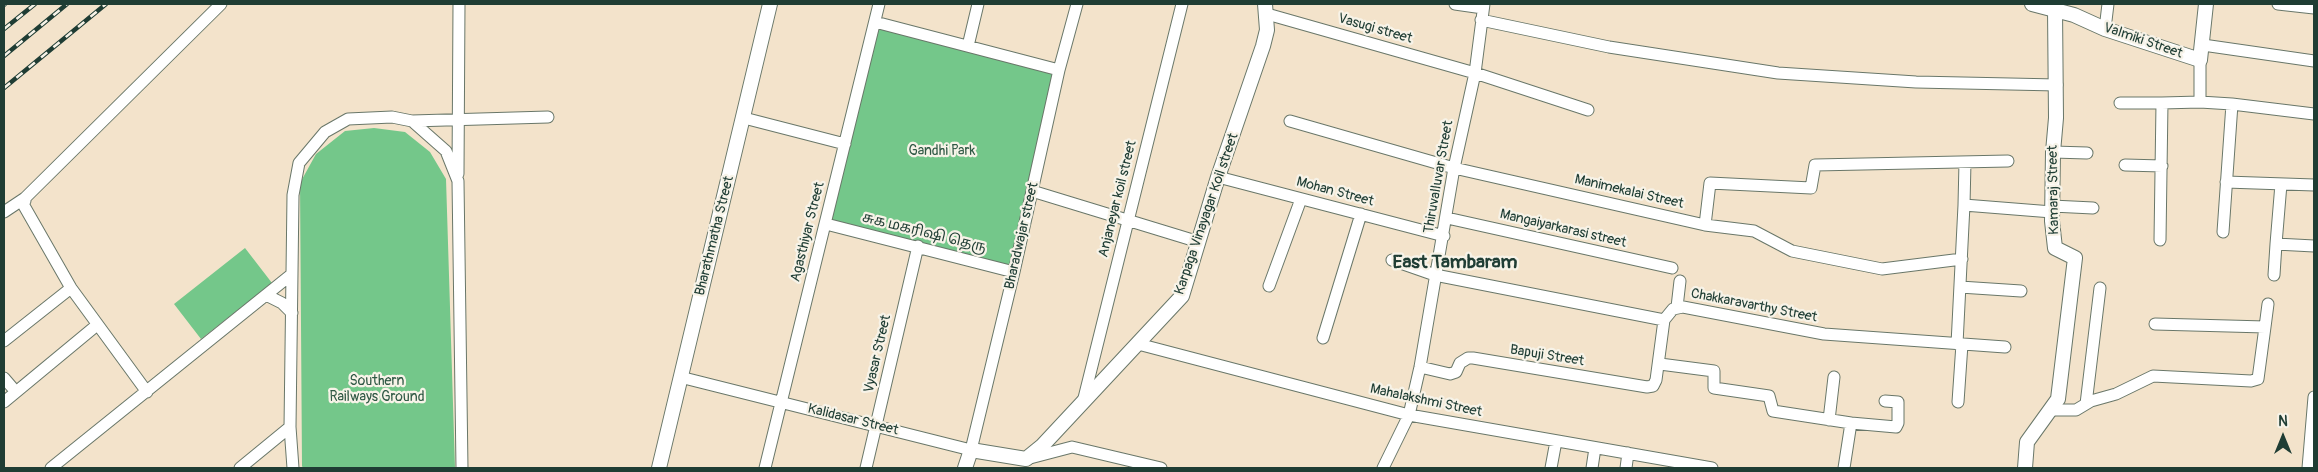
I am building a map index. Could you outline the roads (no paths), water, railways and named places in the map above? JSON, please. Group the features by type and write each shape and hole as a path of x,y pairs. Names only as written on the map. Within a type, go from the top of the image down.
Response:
{"street":[{"path":"4,212 25,198 221,4"},
{"path":"459,4 458,181 462,468"},
{"name":"Bharathmatha Street","path":"659,468 770,4"},
{"name":"Agasthiyar Street","path":"765,468 880,4"},
{"path":"968,46 978,4"},
{"name":"Bharadwajar street","path":"965,468 1014,272 1058,70 1077,4"},
{"name":"Anjaneyar koil street","path":"1083,402 1182,4"},
{"path":"1455,4 1484,6"},
{"name":"Valmiki Street","path":"2032,4 2055,9 2105,29 2200,60 2203,45 2204,4"},
{"path":"2105,29 2108,4"},
{"path":"2278,4 2314,8"},
{"name":"Thiruvalluvar Street","path":"1383,468 1409,415 1420,367 1435,275 1444,236 1454,168 1475,74 1484,6"},
{"name":"Vasugi street","path":"1266,9 1588,110"},
{"name":"Karpaga Vinayagar Koil street","path":"1026,459 1042,446 1182,296 1218,178 1268,30 1266,9"},
{"name":"Kamaraj Street","path":"2025,468 2027,442 2058,399 2075,258 2055,248 2052,209 2057,85 2055,9"},
{"path":"1481,20 1609,47 1778,73 1916,82 2057,85"},
{"path":"875,22 1058,70"},
{"path":"2203,45 2314,61"},
{"path":"2200,60 2200,102"},
{"path":"2120,103 2200,102 2314,114"},
{"path":"2160,240 2162,103"},
{"path":"2223,232 2232,104"},
{"path":"293,468 290,427 293,195 299,164 325,132 348,119 392,117 412,121 459,118 548,117"},
{"path":"744,118 845,144"},
{"path":"412,121 446,151 458,181"},
{"name":"Manimekalai Street","path":"1290,121 1454,168 1705,225 1754,231 1792,251 1882,269 1962,259"},
{"path":"2053,152 2086,153"},
{"path":"1705,225 1710,183 1811,188 1815,165 2008,160"},
{"path":"1958,402 1965,162"},
{"path":"2125,165 2162,166"},
{"name":"Mohan Street","path":"1218,178 1444,236"},
{"path":"2226,182 2314,185"},
{"path":"2274,275 2281,184"},
{"path":"1032,192 1198,242"},
{"path":"25,198 23,204 25,210 71,288 147,392"},
{"path":"1269,286 1301,199"},
{"path":"1964,205 2052,209 2093,208"},
{"path":"1323,338 1360,214"},
{"name":"Mangaiyarkarasi street","path":"1447,218 1672,268"},
{"name":"சுக மகரிஷி தெரு","path":"826,224 1014,272"},
{"path":"2276,244 2314,246"},
{"name":"Vyasar Street","path":"866,468 918,246"},
{"path":"1392,260 1435,275 1664,320"},
{"path":"51,468 292,274"},
{"path":"1677,307 1680,281"},
{"path":"1960,287 2021,291"},
{"path":"4,341 71,288"},
{"path":"2086,404 2100,288"},
{"path":"266,295 282,303 292,313"},
{"path":"2050,410 2076,410 2086,404 2116,394 2153,376 2255,380 2260,376 2268,304"},
{"name":"Chakkaravarthy Street","path":"1664,320 1677,307 1824,334 2005,347"},
{"name":"Bapuji Street","path":"1420,367 1450,374 1456,372 1460,363 1468,358 1473,358 1647,388 1653,386 1660,364 1664,320"},
{"path":"2155,324 2265,328"},
{"path":"4,402 97,325"},
{"name":"Mahalakshmi Street","path":"1138,344 1409,415 1712,468"},
{"path":"1660,364 1714,371 1714,388 1767,395 1770,398 1773,411 1890,428 1898,425 1898,404 1896,401 1885,401"},
{"name":"Kalidasar Street","path":"680,377 971,450 1026,459"},
{"path":"1829,420 1834,377"},
{"path":"4,378 16,392"},
{"path":"2308,468 2312,450 2314,397"},
{"path":"1844,468 1851,423"},
{"path":"240,468 290,427"},
{"path":"1551,468 1556,441"},
{"path":"1026,459 1072,447 1161,468"},
{"path":"1592,468 1596,448"},
{"path":"1626,468 1628,453"}],"railway":[{"path":"4,29 35,4"},
{"path":"4,56 67,4"},
{"path":"4,88 106,4"}],"district":[{"name":"East Tambaram","path":"1455,263"}],"park label":[{"name":"Gandhi Park","path":"942,151"},
{"name":"Southern Railways Ground","path":"377,390"}]}
